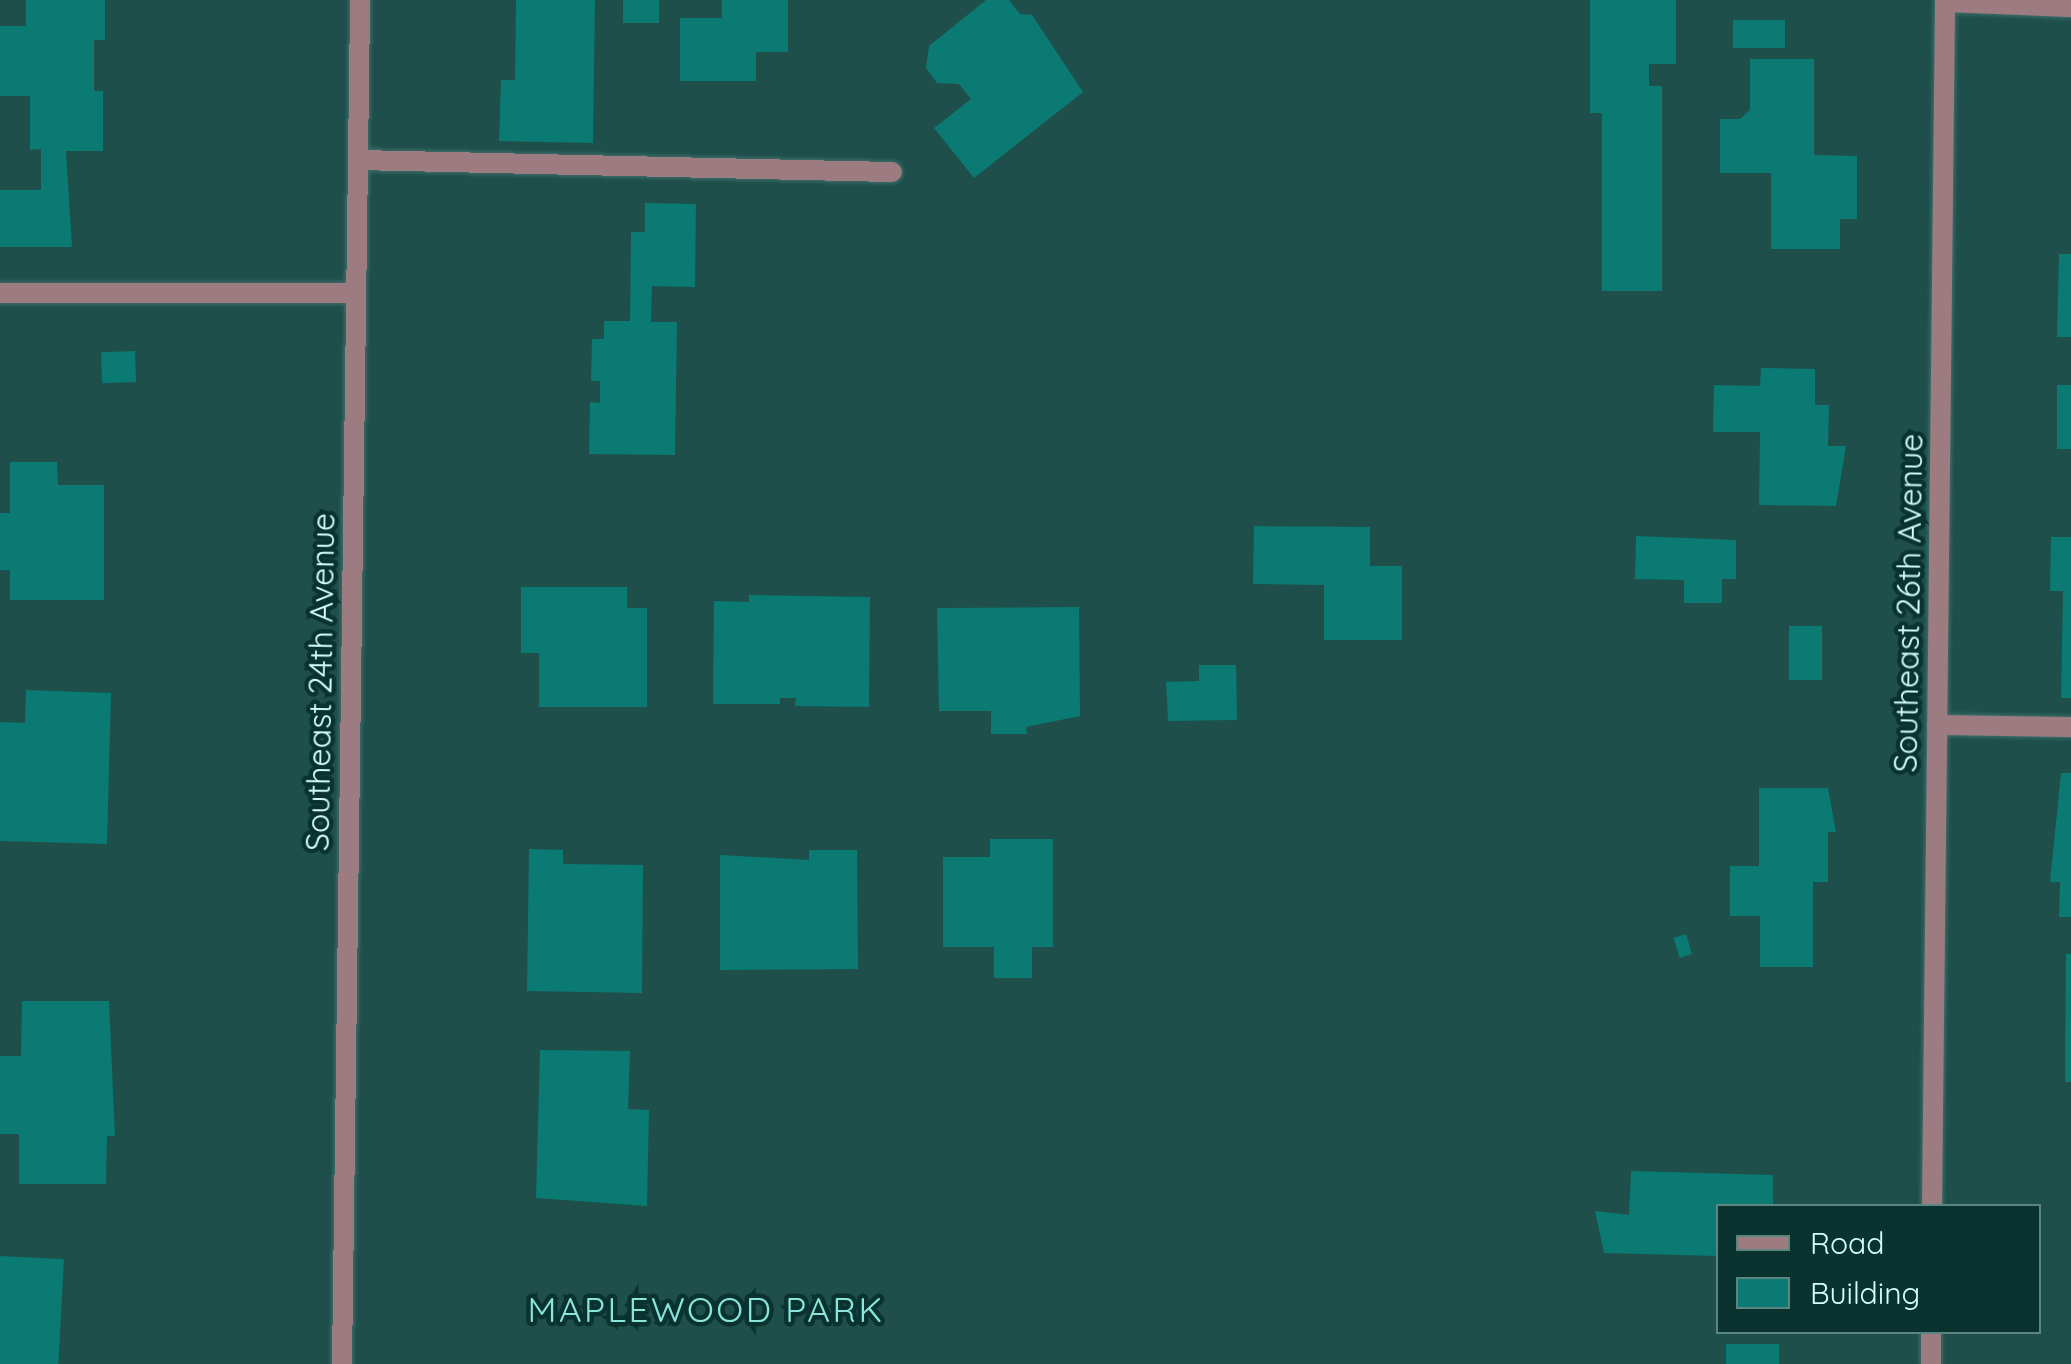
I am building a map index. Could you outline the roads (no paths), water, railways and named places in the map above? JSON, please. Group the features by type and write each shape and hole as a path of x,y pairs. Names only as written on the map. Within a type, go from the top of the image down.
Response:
{"street":[{"name":"Southeast 24th Avenue","path":"342,1364 360,0"},
{"path":"1944,1 2071,7"},
{"name":"Southeast 26th Avenue","path":"1932,1204 1944,1"},
{"path":"358,160 892,172"},
{"path":"0,293 356,293"},
{"path":"1937,725 2071,727"},
{"path":"1931,1334 1931,1364"}],"district":[{"name":"MAPLEWOOD PARK","path":"706,1309"}]}
